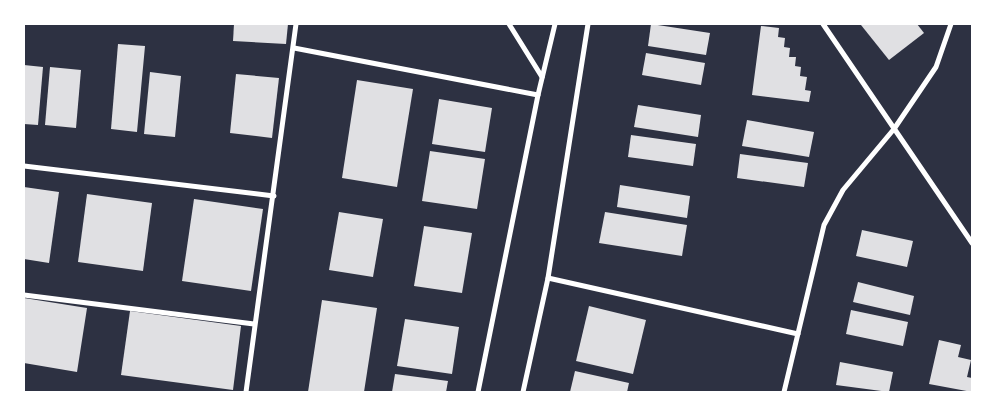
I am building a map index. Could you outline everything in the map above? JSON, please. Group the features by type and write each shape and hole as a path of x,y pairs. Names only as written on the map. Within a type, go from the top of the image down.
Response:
{"street":[{"path":"246,392 296,24"},
{"path":"509,24 542,77"},
{"path":"478,392 554,24"},
{"path":"523,392 548,278 588,24"},
{"path":"823,24 972,243"},
{"path":"784,392 824,225 843,190 894,129 936,67 951,24"},
{"path":"294,48 538,95"},
{"path":"24,166 274,196"},
{"path":"548,278 798,334"},
{"path":"24,295 254,324"}],"building":[{"path":"234,24 288,24 286,44 233,41"},
{"path":"651,24 710,33 706,55 648,46"},
{"path":"917,24 924,33 889,60 861,25"},
{"path":"761,26 779,28 778,37 785,38 784,47 790,48 789,57 796,57 795,66 801,67 800,76 807,77 805,90 811,91 809,102 752,95"},
{"path":"118,44 145,46 137,132 111,129"},
{"path":"646,53 705,63 701,85 642,75"},
{"path":"24,65 43,67 38,125 24,124"},
{"path":"50,67 81,70 76,128 45,125"},
{"path":"150,72 181,76 175,137 144,134"},
{"path":"236,74 279,78 272,138 230,133"},
{"path":"357,80 413,89 397,187 342,178"},
{"path":"439,99 492,108 485,152 432,144"},
{"path":"638,105 701,115 698,137 634,127"},
{"path":"747,120 814,132 809,157 742,146"},
{"path":"631,135 696,144 693,166 628,157"},
{"path":"430,151 485,159 477,209 422,201"},
{"path":"740,154 808,163 804,187 737,178"},
{"path":"620,185 690,196 687,218 617,207"},
{"path":"24,187 59,192 49,263 24,259"},
{"path":"87,194 152,203 143,271 78,262"},
{"path":"194,199 263,209 251,291 182,281"},
{"path":"339,212 383,219 373,277 329,270"},
{"path":"605,212 687,225 682,256 599,243"},
{"path":"424,226 472,233 462,293 414,286"},
{"path":"862,230 913,241 907,267 856,256"},
{"path":"858,282 914,296 910,315 853,302"},
{"path":"24,298 87,308 77,372 24,363"},
{"path":"322,300 377,308 364,392 308,392"},
{"path":"589,306 646,320 633,374 576,361"},
{"path":"851,310 908,322 903,346 846,334"},
{"path":"130,311 241,326 233,390 121,375"},
{"path":"405,319 459,327 452,374 397,366"},
{"path":"939,340 961,345 958,357 971,360 967,377 972,378 972,392 929,384"},
{"path":"840,362 893,372 889,392 836,385"},
{"path":"575,371 629,383 627,392 570,392"},
{"path":"395,374 448,381 446,392 392,392"}]}
